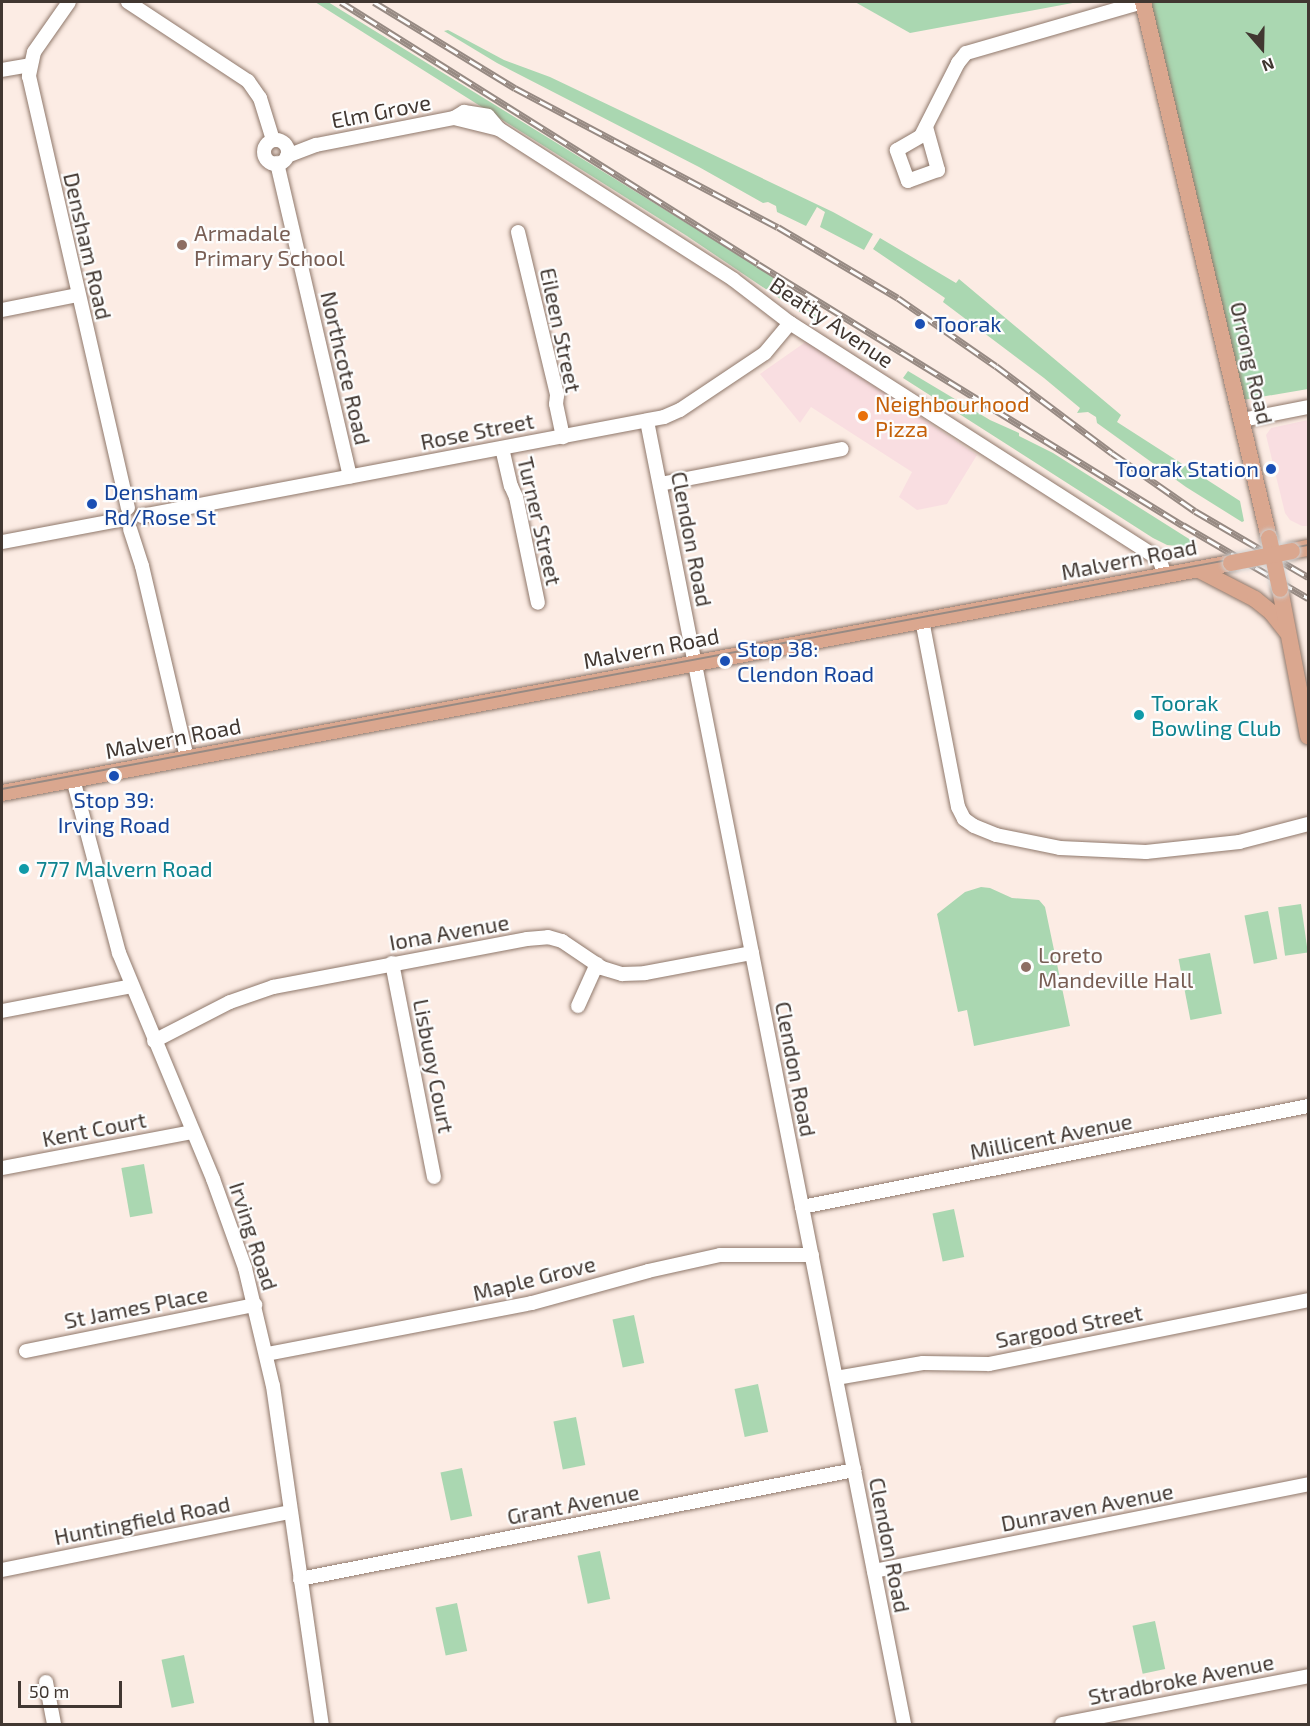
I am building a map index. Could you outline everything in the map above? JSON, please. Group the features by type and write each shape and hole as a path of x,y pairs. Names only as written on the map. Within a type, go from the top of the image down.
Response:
{"main road":[{"name":"Orrong Road","path":"1143,2 1271,547 1308,736"},
{"name":"Malvern Road","path":"2,793 1231,563 1271,547 1300,550"},
{"path":"1197,569 1255,599 1272,613 1289,635"}],"street":[{"path":"2,70 29,65 40,42 69,2"},
{"name":"Northcote Road","path":"128,2 248,81 260,98 281,151 350,477"},
{"path":"922,142 926,126 958,63 969,51 1143,2"},
{"name":"Densham Road","path":"29,65 34,105 128,508"},
{"name":"Elm Grove","path":"281,151 454,118 478,118"},
{"name":"Beatty Avenue","path":"478,118 494,120 499,129 734,280 790,323 1159,559 1166,575"},
{"name":"Eileen Street","path":"518,232 556,395 563,437"},
{"path":"2,310 78,295"},
{"name":"Rose Street","path":"142,516 647,421 680,410 758,358 776,343 790,323"},
{"path":"1242,420 1308,407"},
{"name":"Clendon Road","path":"647,421 904,1725"},
{"name":"Turner Street","path":"502,448 516,497 538,603"},
{"path":"660,484 842,449"},
{"path":"128,508 137,509 142,516 140,524 130,529 124,528 118,520 120,512 128,508"},
{"path":"2,543 118,520"},
{"path":"130,529 142,566 187,758"},
{"path":"922,620 958,807 964,819 974,826 996,835 1060,848 1146,852 1239,842 1308,824"},
{"name":"Irving Road","path":"73,779 108,919 132,986 231,1228 255,1305 267,1354 282,1441 290,1512 322,1725"},
{"name":"Iona Avenue","path":"154,1041 230,1002 273,987 392,963 548,937 571,945 597,964 614,972 637,974 752,953"},
{"name":"Lisbuoy Court","path":"392,963 434,1177"},
{"path":"578,1006 597,964"},
{"path":"2,1011 132,986"},
{"name":"Millicent Avenue","path":"802,1207 1308,1106"},
{"name":"Kent Court","path":"2,1168 193,1132"},
{"name":"Maple Grove","path":"267,1354 532,1303 648,1270 720,1256 812,1254"},
{"name":"Sargood Street","path":"836,1378 923,1363 989,1364 1308,1300"},
{"name":"St James Place","path":"26,1351 255,1305"},
{"name":"Grant Avenue","path":"300,1579 854,1470"},
{"name":"Dunraven Avenue","path":"874,1571 1308,1484"},
{"name":"Huntingfield Road","path":"2,1570 290,1512"},
{"name":"Stradbroke Avenue","path":"1062,1725 1308,1676"},
{"path":"46,1682 54,1725"}],"shaded area":[{"path":"807,341 977,455 947,504 917,510 899,497 912,472 811,407 800,423 760,374"},
{"path":"1308,420 1308,526 1302,526 1290,520 1285,513 1266,435 1271,428"}],"green space":[{"path":"315,2 328,2 774,277 770,285 819,317 816,323 687,236"},
{"path":"855,2 1078,2 910,33"},
{"path":"1143,2 1308,2 1308,389 1243,400"},
{"path":"448,30 504,60 550,77 833,212 873,234 864,250 820,227 825,212 817,207 806,226 777,212 776,206 768,202 763,203 699,167 497,63 444,31"},
{"path":"880,238 956,283 959,279 1121,415 1117,422 1240,501 1244,521 1242,522 1186,487 1097,423 1096,417 1088,412 1077,413 1080,408 943,302 945,298 873,249"},
{"path":"908,371 990,420 1019,433 1019,436 1053,453 1197,544 1185,547 1167,545 1153,538 903,378"},
{"path":"981,887 990,888 1012,898 1039,900 1045,907 1070,1026 974,1046 967,1010 958,1012 937,914 965,892"},
{"path":"1301,904 1308,953 1285,956 1278,907"},
{"path":"1268,911 1277,959 1254,964 1244,916"},
{"path":"1210,953 1222,1014 1190,1020 1179,959"},
{"path":"144,1164 153,1213 130,1217 121,1168"},
{"path":"954,1209 964,1257 943,1262 932,1214"},
{"path":"634,1315 644,1363 623,1368 612,1320"},
{"path":"758,1384 768,1432 745,1437 735,1389"},
{"path":"576,1417 585,1465 563,1469 553,1421"},
{"path":"462,1468 472,1516 451,1521 440,1473"},
{"path":"600,1551 610,1599 588,1604 578,1556"},
{"path":"457,1603 467,1651 446,1656 435,1608"},
{"path":"1155,1621 1165,1669 1143,1674 1133,1626"},
{"path":"184,1655 194,1703 172,1708 162,1660"}],"tram line":[{"path":"2,789 1308,545"}],"railway":[{"path":"341,2 758,264 1183,525 1308,598"},
{"path":"374,2 515,88 778,227 898,298 996,366 1112,453 1195,511 1308,577"}],"place":[{"name":"Armadale Primary School","path":"182,245"},
{"name":"Toorak","path":"920,324"},
{"name":"Neighbourhood Pizza","path":"863,416"},
{"name":"Toorak Station","path":"1271,469"},
{"name":"Densham Rd/Rose St","path":"92,504"},
{"name":"Stop 38: Clendon Road","path":"725,661"},
{"name":"Toorak Bowling Club","path":"1139,715"},
{"name":"Stop 39: Irving Road","path":"114,776"},
{"name":"777 Malvern Road","path":"24,869"},
{"name":"Loreto Mandeville Hall","path":"1026,967"}]}
